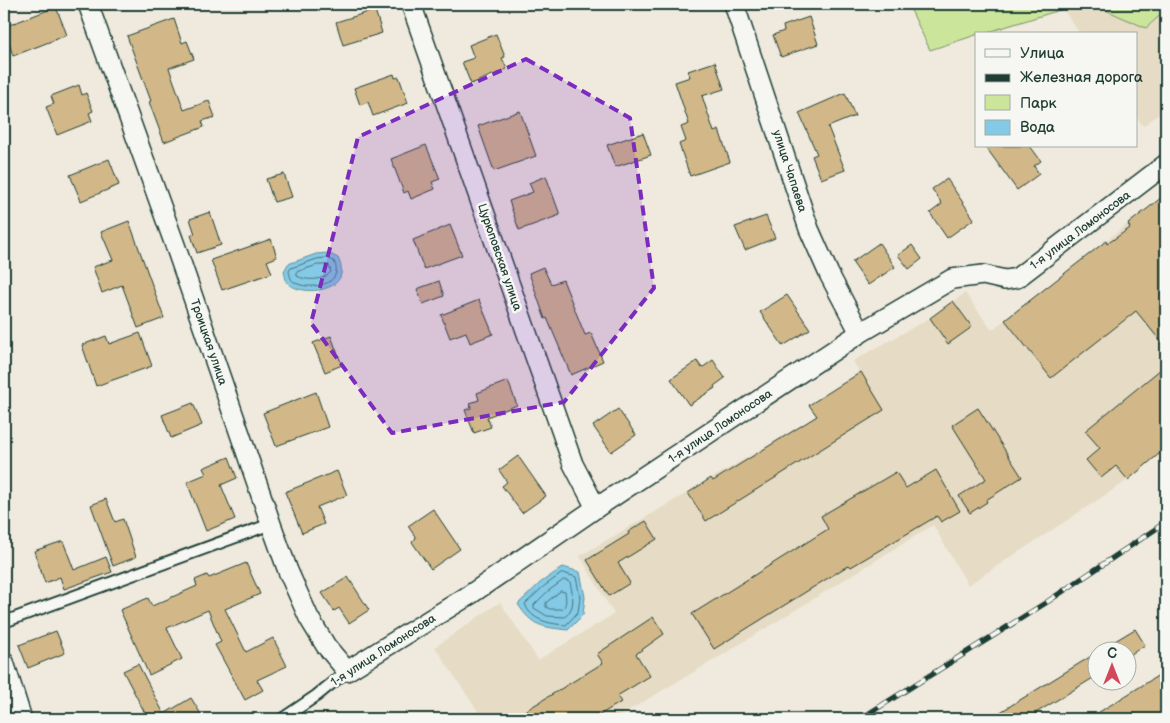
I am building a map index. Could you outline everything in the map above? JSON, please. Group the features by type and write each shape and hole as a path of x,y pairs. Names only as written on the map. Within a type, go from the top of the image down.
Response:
{"street":[{"name":"Троицкая улица","path":"88,4 188,282 270,524 288,571 309,618 326,646 347,672"},
{"name":"Цурюповская улица","path":"410,4 573,464 596,508"},
{"name":"улица Чапаева","path":"734,4 809,229 829,274 860,333"},
{"name":"1-я улица Ломоносова","path":"347,672 472,594 596,508 860,333 952,279 983,275 1004,280 1017,278 1166,164"},
{"path":"4,662 22,719"}],"lane":[{"path":"4,622 270,524"},
{"name":"1-я улица Ломоносова","path":"282,719 347,672"}],"highlighted area":[{"path":"526,59 630,118 654,288 564,402 392,433 311,323 358,137"}],"shaded area":[{"path":"1069,4 1092,4 1146,28 1166,10 1166,109 1143,126 1138,119 1138,32 1079,32 1063,9"},
{"path":"1166,194 1166,448 1128,480 968,585 933,525 719,657 614,719 483,719 435,647 500,602 538,660 614,614 580,556 816,417 809,405 860,373 853,361 930,318 965,293 992,330"}],"green space":[{"path":"908,4 1069,4 1063,9 988,32 975,32 975,35 930,50"},
{"path":"1092,4 1166,4 1166,10 1146,28"}],"water":[{"path":"328,253 338,258 341,270 339,279 332,285 323,289 302,290 293,287 287,282 284,271 288,264 316,254"},
{"path":"563,567 580,572 585,597 583,615 568,630 545,627 533,622 518,604 540,583"}],"building":[{"path":"56,7 67,35 13,56 4,27"},
{"path":"375,10 382,33 343,45 336,22"},
{"path":"809,17 818,44 781,57 773,35 784,31 783,26"},
{"path":"174,19 182,43 187,41 194,59 169,68 184,110 209,101 215,117 202,121 204,127 164,142 127,36"},
{"path":"496,34 505,57 502,58 507,69 471,84 462,62 474,58 469,45"},
{"path":"715,62 724,89 702,96 714,132 719,130 730,162 690,176 679,144 686,141 681,127 689,124 675,82 690,77 688,71"},
{"path":"394,74 395,78 399,77 408,103 373,116 368,102 360,105 354,88"},
{"path":"79,85 82,95 86,93 93,111 89,113 92,121 57,135 46,107 54,104 51,96"},
{"path":"845,93 855,116 828,127 845,170 821,179 812,156 817,154 799,113"},
{"path":"520,111 536,156 494,171 478,126"},
{"path":"643,133 651,155 615,167 607,145"},
{"path":"426,145 440,179 432,182 435,189 411,199 408,191 404,193 391,159"},
{"path":"986,148 1031,148 1041,161 1034,166 1039,174 1017,190"},
{"path":"109,159 119,185 81,201 70,175"},
{"path":"284,174 292,197 274,202 266,179"},
{"path":"546,176 560,215 519,230 509,201 533,192 529,183"},
{"path":"947,179 974,219 947,238 930,213 942,204 932,189"},
{"path":"1166,194 1166,348 1136,311 1051,378 1005,320 1106,241 1107,244 1130,228 1128,224"},
{"path":"210,212 221,245 197,253 191,235 195,234 190,219"},
{"path":"766,216 775,238 745,250 735,227"},
{"path":"129,221 164,318 138,328 122,285 102,293 93,267 113,260 101,232"},
{"path":"450,225 462,255 424,269 413,240"},
{"path":"271,239 277,257 267,261 272,273 222,290 211,260"},
{"path":"879,243 895,267 868,285 852,262"},
{"path":"912,245 922,259 909,269 898,255"},
{"path":"543,267 551,284 563,280 585,335 591,333 603,361 571,375 547,318 545,319 529,273"},
{"path":"439,281 444,296 423,304 417,289"},
{"path":"787,295 810,329 783,346 760,312"},
{"path":"479,300 493,334 470,343 466,332 450,338 441,315"},
{"path":"953,301 972,327 948,344 930,318"},
{"path":"140,333 152,366 96,386 82,345 106,336 109,344"},
{"path":"331,336 342,365 325,372 313,343"},
{"path":"713,360 725,378 714,386 715,388 689,405 671,379 697,361 702,368"},
{"path":"1166,365 1166,448 1128,480 1116,466 1101,478 1086,460 1100,448 1085,431"},
{"path":"861,372 884,410 706,521 688,493 711,478 713,481 817,416 809,405"},
{"path":"508,381 517,405 487,417 491,427 474,433 465,410 471,408 470,403 479,400 477,393"},
{"path":"316,392 328,427 276,446 263,413"},
{"path":"193,403 202,425 171,438 162,415"},
{"path":"978,408 1022,477 986,500 987,502 970,513 959,496 986,479 952,425"},
{"path":"618,409 636,435 611,452 593,426"},
{"path":"518,456 546,496 522,513 502,486 507,482 499,470"},
{"path":"229,457 237,478 221,485 235,519 206,531 187,482 206,474 203,468"},
{"path":"936,470 960,511 941,522 937,516 851,567 849,565 714,649 692,614 828,529 821,516 896,472 906,488"},
{"path":"337,471 347,495 317,507 324,524 302,533 285,492"},
{"path":"106,499 115,522 123,519 136,557 113,566 91,505"},
{"path":"433,509 460,549 431,569 412,542 416,538 408,526"},
{"path":"646,521 657,539 618,563 630,583 609,596 587,560"},
{"path":"63,541 74,570 106,557 112,572 64,589 60,577 45,583 34,551"},
{"path":"246,563 260,594 225,609 246,652 273,638 287,666 257,680 263,690 245,700 215,645 221,642 208,610 167,628 182,659 149,675 120,610 148,598 152,606 197,586 195,580 207,575 209,578"},
{"path":"348,577 369,610 349,623 339,608 334,611 322,593"},
{"path":"653,617 664,634 636,654 650,676 617,696 621,702 593,719 512,719 603,663 597,654"},
{"path":"1135,629 1145,645 1138,650 1138,640 1117,640"},
{"path":"56,631 65,653 28,668 19,645"},
{"path":"1088,658 1088,681 1026,719 989,719"},
{"path":"138,664 164,714 191,698 204,719 148,719 123,671"},
{"path":"1159,675 1166,686 1166,719 1088,719 1135,690 1138,690 1138,688"}],"railway":[{"path":"860,719 1047,602 1166,522"}]}
